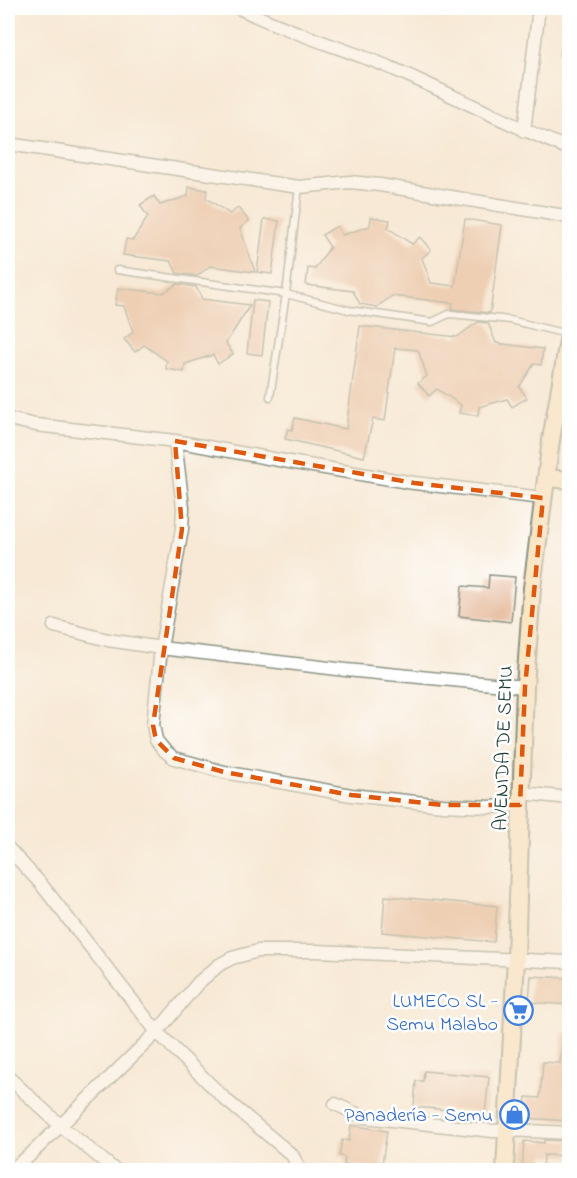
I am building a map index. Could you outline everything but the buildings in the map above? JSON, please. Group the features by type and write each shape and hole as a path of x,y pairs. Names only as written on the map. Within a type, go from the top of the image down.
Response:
{"main road":[{"name":"AVENIDA DE SEMU","path":"505,1170 516,958 525,687 532,588 543,498 569,332"},
{"path":"546,478 570,480"}],"street":[{"path":"239,8 390,68 570,150"},
{"path":"524,131 539,8"},
{"path":"8,144 299,187 350,182 380,185 570,217"},
{"path":"8,419 175,441 295,464 414,483 543,498"},
{"path":"175,441 183,508 183,529 161,648 153,725 156,740 165,751 174,758 224,772 351,795 443,806 490,807 521,799 570,798"},
{"path":"54,626 108,640 161,648 346,670 525,687"},
{"path":"8,848 40,884 156,1032 226,1100 292,1155 297,1164 297,1170"},
{"path":"11,1170 61,1126 156,1032 198,983 219,965 245,953 272,950 316,951 570,962"},
{"path":"8,1077 61,1126 115,1170"},
{"path":"335,1104 364,1117 493,1131 570,1133"}],"lane":[{"path":"270,397 299,187"},
{"path":"117,270 286,294 350,310 432,322 448,314 510,320 569,332"}],"highlighted area":[{"path":"175,441 414,483 543,498 525,687 520,805 443,805 351,795 224,772 174,758 156,740 153,725 182,529"}],"place":[{"name":"LUMECO SL - Semu Malabo","path":"519,1011"},
{"name":"Panadería - Semu","path":"514,1114"}]}
